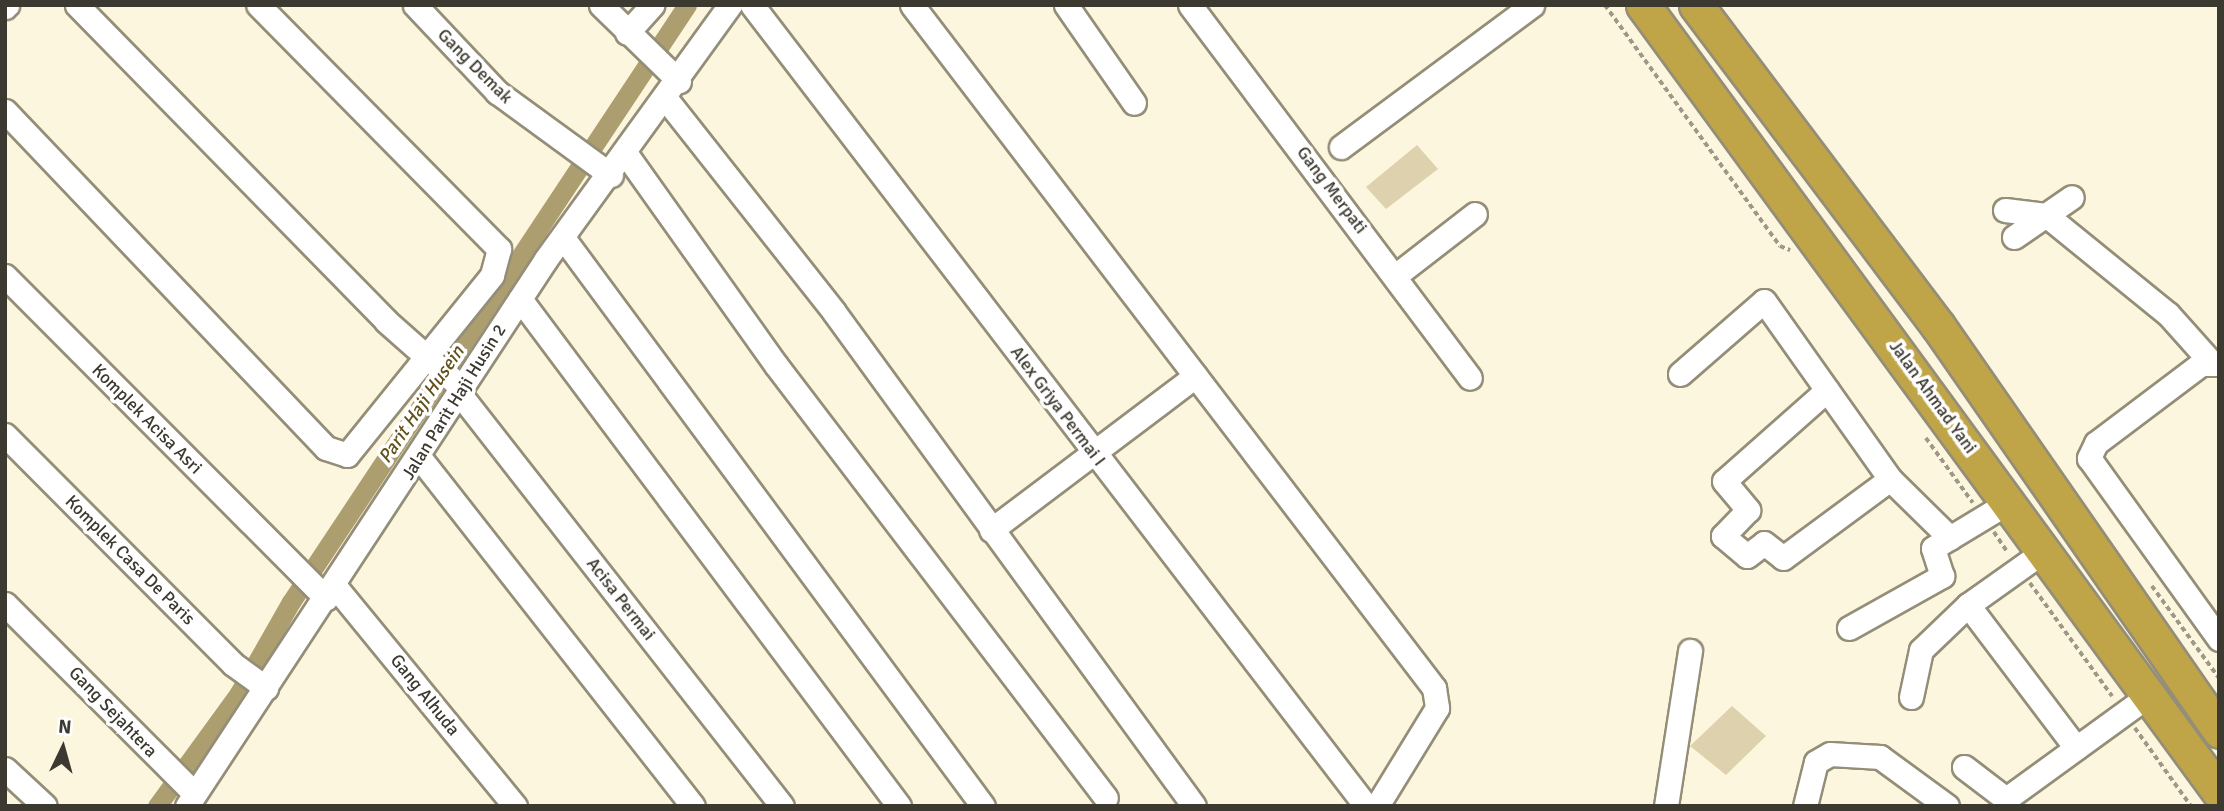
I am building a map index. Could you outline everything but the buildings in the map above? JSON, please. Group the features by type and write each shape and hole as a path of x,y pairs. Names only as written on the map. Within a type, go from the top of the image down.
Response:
{"highway":[{"name":"Jalan Ahmad Yani","path":"1643,5 1994,515 2131,706 2219,792"},
{"path":"1696,5 1938,326 2219,730"}],"street":[{"name":"Acisa Permai","path":"77,5 430,363 459,388 782,806"},
{"path":"5,111 335,454 356,450 430,363 492,275 499,249 258,5"},
{"name":"Gang Demak","path":"415,5 497,92 604,171"},
{"path":"601,5 665,76 991,530 1194,806"},
{"path":"627,33 652,5"},
{"name":"Jalan Parit Haji Husin 2","path":"190,796 261,685 420,458 459,388 564,239 604,171 626,154 665,76 730,5"},
{"name":"Alex Griya Permai I","path":"752,5 1366,806"},
{"path":"912,5 1434,688 1437,708 1377,806"},
{"path":"1066,5 1134,103"},
{"name":"Gang Merpati","path":"1190,5 1470,378"},
{"path":"1341,147 1532,5"},
{"path":"626,154 776,365 1106,798"},
{"path":"2014,237 2073,197"},
{"path":"2005,210 2046,215 2168,314 2214,363 2096,443 2089,458 2219,639"},
{"path":"1395,276 1475,214"},
{"path":"564,239 982,806"},
{"name":"Komplek Acisa Asri","path":"5,276 288,563 326,591"},
{"path":"520,299 899,806"},
{"path":"1680,374 1764,301 1890,479 1950,538"},
{"path":"991,530 1195,376"},
{"path":"1828,390 1724,481 1748,510 1723,536 1747,556 1764,543 1783,558 1890,479"},
{"name":"Komplek Casa De Paris","path":"5,435 233,664 261,685"},
{"path":"420,458 694,806"},
{"path":"1849,628 1942,576 1933,548 1994,515"},
{"path":"1910,697 1921,650 1968,605 2027,561"},
{"name":"Gang Alhuda","path":"326,591 515,806"},
{"name":"Gang Sejahtera","path":"5,604 190,796"},
{"path":"1968,605 2076,748"},
{"path":"1666,806 1690,651"},
{"path":"1964,767 2006,799 2131,706"},
{"path":"1805,806 1816,762 1830,754 1880,757 1947,806"},
{"path":"5,769 45,806"}],"path":[{"path":"1605,5 1780,246 1798,260"},
{"path":"1918,427 1994,515 2131,706 2191,806"}],"shaded area":[{"path":"1417,145 1438,169 1386,209 1366,187"},
{"path":"1732,706 1766,736 1726,775 1690,746"}],"waterway":[{"name":"Parit Haji Husein","path":"157,806 239,693 291,602 687,5"}]}
